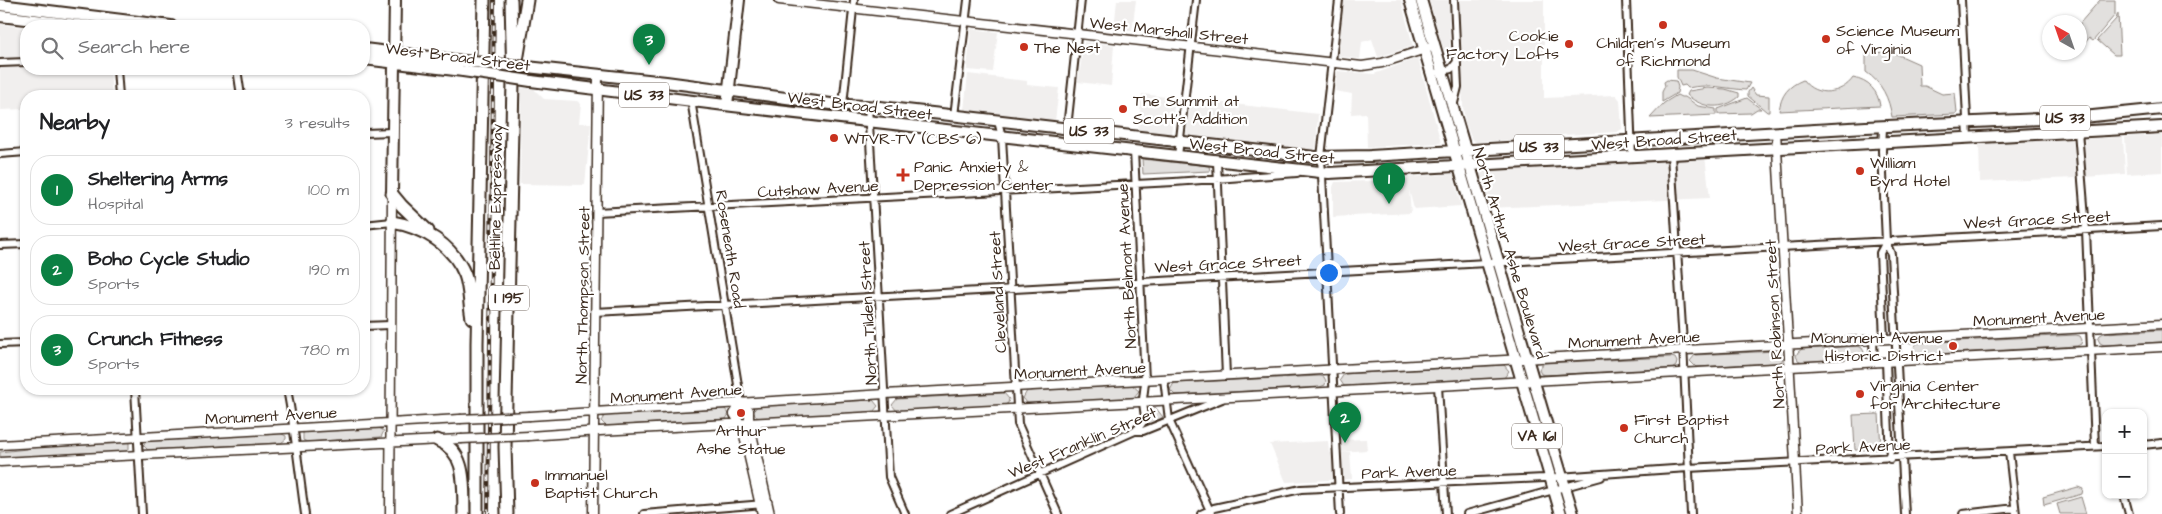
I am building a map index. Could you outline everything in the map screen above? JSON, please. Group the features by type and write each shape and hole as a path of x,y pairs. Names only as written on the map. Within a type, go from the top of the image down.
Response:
{"highway":[{"name":"Beltline Expressway","path":"477,514 477,343 484,0"},
{"name":"Beltline Expressway","path":"506,514 505,447 513,82 511,0"},
{"path":"513,82 527,0"},
{"path":"392,194 455,257 465,276 477,343"},
{"path":"392,222 416,228 438,240"},
{"path":"437,440 451,448 459,458 462,473 464,514"}],"main road":[{"path":"392,194 395,0"},
{"path":"727,105 739,0"},
{"name":"North Arthur Ashe Boulevard","path":"1410,0 1430,48"},
{"name":"North Arthur Ashe Boulevard","path":"1421,0 1430,48 1459,151 1499,263 1573,514"},
{"path":"0,6 96,20"},
{"path":"0,16 35,20"},
{"name":"West Broad Street","path":"370,51 394,58"},
{"name":"West Broad Street","path":"370,59 394,58 463,66 527,67 843,105 868,106 1322,157 1631,142 1776,132 1967,124 2162,110"},
{"name":"West Broad Street","path":"463,66 531,81 869,122 1322,173 1671,155 1717,150 1882,143 2162,126"},
{"name":"North Arthur Ashe Boulevard","path":"1437,73 1452,108 1459,151"},
{"name":"North Arthur Ashe Boulevard","path":"1464,166 1487,263 1560,514"}],"street":[{"name":"West Marshall Street","path":"779,0 854,4 965,21 1369,66 1430,48"},
{"path":"954,116 968,0"},
{"path":"1067,128 1081,0"},
{"path":"1178,156 1196,0"},
{"path":"1339,0 1322,157 1322,173 1340,514"},
{"path":"1452,108 1457,94 1454,0"},
{"path":"1626,0 1632,157"},
{"path":"1961,0 1968,138"},
{"path":"843,105 854,4"},
{"path":"0,63 20,62"},
{"path":"1437,73 1452,69 1456,63"},
{"path":"118,75 118,90"},
{"path":"237,75 240,90"},
{"name":"North Thompson Street","path":"593,514 598,76"},
{"name":"Roseneath Road","path":"691,100 740,403 734,413 745,424"},
{"name":"North Tilden Street","path":"868,106 889,477 905,514"},
{"name":"Cleveland Street","path":"998,121 1002,137 1018,424 1058,514"},
{"path":"1883,127 1886,242 1891,254 1905,514"},
{"path":"2078,131 2086,230 2095,446"},
{"name":"North Robinson Street","path":"1776,132 1798,514"},
{"path":"370,133 393,134"},
{"name":"North Belmont Avenue","path":"1134,151 1145,380 1143,402 1146,414 1135,432"},
{"path":"0,154 20,152"},
{"path":"1671,155 1684,350 1690,514"},
{"path":"1216,161 1226,376"},
{"name":"Cutshaw Avenue","path":"596,212 1136,184 1311,172"},
{"path":"390,514 392,443 390,325 392,194"},
{"path":"370,224 392,222"},
{"name":"West Grace Street","path":"595,312 2162,226"},
{"path":"1884,339 1880,253 1886,242"},
{"path":"0,245 20,244"},
{"name":"Monument Avenue","path":"0,444 2162,324"},
{"path":"370,326 390,325"},
{"path":"1873,340 1874,363"},
{"path":"0,344 20,342"},
{"name":"Monument Avenue","path":"0,462 529,436 2162,347"},
{"path":"1886,362 1890,459"},
{"path":"1164,379 1169,420 1210,512"},
{"path":"1438,386 1446,514"},
{"path":"134,395 142,514"},
{"path":"288,395 305,514"},
{"name":"West Franklin Street","path":"950,514 1135,432 1225,398"},
{"name":"Roseneath Road","path":"740,403 749,410 745,424 764,504 770,514"},
{"path":"2147,444 2162,443"},
{"name":"Park Avenue","path":"1201,514 1301,489 1550,478 1563,481 1621,473 1688,468 1796,464 2102,446"},
{"path":"1963,514 2015,511 2009,452"},
{"path":"1467,514 1553,490 1563,481"},
{"path":"2125,499 2129,514"},
{"path":"644,514 764,504"},
{"name":"Roseneath Road","path":"762,514 764,504"}],"shaded area":[{"path":"1117,0 1136,0 1132,31 1114,29"},
{"path":"1343,0 1401,0 1413,46 1378,57 1372,39 1362,42 1360,59 1338,56"},
{"path":"1429,0 1449,0 1450,53 1445,54"},
{"path":"1457,0 1544,0 1544,98 1616,95 1620,100 1622,129 1617,132 1544,136 1543,138 1476,142 1472,140 1465,122 1463,106"},
{"path":"2100,0 2115,0 2115,15 2093,41 2089,38 2087,40 2087,15"},
{"path":"2118,13 2120,55 2114,55 2097,40 2116,19"},
{"path":"0,24 20,27 20,75 110,75 112,90 20,90 20,109 0,110"},
{"path":"971,29 998,32 993,72 967,70"},
{"path":"1084,42 1114,45 1111,86 1078,82"},
{"path":"1892,52 1919,64 1920,86 1925,86 1942,94 1955,93 1956,114 1892,117 1884,92 1872,76 1866,72 1866,53"},
{"path":"1418,58 1441,143 1367,147 1366,113 1351,114 1352,94 1335,91 1337,71 1374,74"},
{"path":"1677,70 1692,70 1717,78 1750,83 1746,90 1711,86 1688,88 1685,85 1681,86 1677,77"},
{"path":"968,74 1027,81 1027,85 1059,88 1055,121 964,110"},
{"path":"1853,78 1859,79 1872,87 1880,106 1779,111 1781,100 1786,92 1793,85 1803,80 1815,90 1829,92 1842,88"},
{"path":"1667,80 1676,81 1677,93 1662,102 1664,82"},
{"path":"521,88 534,89 544,99 577,101 581,104 579,123 591,123 585,185 520,184"},
{"path":"1707,88 1725,89 1739,93 1739,97 1726,104 1713,106 1700,103 1687,95 1689,91"},
{"path":"1751,88 1756,95 1769,96 1769,112 1748,96"},
{"path":"1142,94 1175,98 1171,134 1138,130"},
{"path":"1677,95 1685,97 1698,106 1716,109 1716,115 1650,118 1664,103"},
{"path":"1747,98 1761,109 1751,113 1718,114 1718,109"},
{"path":"1191,99 1318,114 1316,148 1313,150 1188,137 1186,136"},
{"path":"2162,135 2162,172 2127,174 2125,137"},
{"path":"2068,136 2073,139 2076,178 1980,182 1979,141"},
{"path":"2123,137 2125,174 2086,177 2085,139"},
{"path":"1705,156 1710,198 1489,208 1477,174 1481,168"},
{"path":"1142,159 1209,166 1210,171 1143,174"},
{"path":"1453,174 1461,206 1414,209 1409,190 1411,213 1333,217 1333,187 1335,182 1407,180 1408,177"},
{"path":"2162,330 2162,342 2104,345 2098,339 2104,333"},
{"path":"2080,336 2082,340 2081,344 2077,346 1917,355 1912,350 1917,343"},
{"path":"1858,346 1864,352 1863,356 1859,358 1802,362 1796,356 1802,349"},
{"path":"1777,351 1783,356 1782,361 1778,363 1696,367 1690,361 1695,355"},
{"path":"1675,358 1677,362 1676,366 1672,369 1546,375 1541,374 1539,370 1541,365 1545,363"},
{"path":"1504,365 1509,371 1504,378 1344,386 1340,380 1344,374"},
{"path":"1324,377 1326,381 1325,385 1320,387 1175,395 1170,390 1174,383"},
{"path":"1132,385 1139,391 1133,398 1028,404 1023,398 1027,391"},
{"path":"1004,393 1009,399 1005,405 897,411 892,405 897,399"},
{"path":"873,400 878,406 873,412 758,418 753,412 757,406"},
{"path":"1155,407 1163,417 1149,425 1147,423 1149,408"},
{"path":"725,409 729,414 726,419 606,426 601,421 605,415"},
{"path":"1879,414 1881,449 1855,450 1853,415"},
{"path":"377,427 384,431 381,437 307,442 303,440 303,433 307,431"},
{"path":"280,433 286,436 286,439 281,443 148,450 143,445 148,440"},
{"path":"1366,439 1367,450 1341,452 1340,440"},
{"path":"126,441 129,443 129,449 125,452 0,458 0,452 27,449 39,445"},
{"path":"1328,441 1329,453 1350,452 1352,479 1286,482 1270,444"},
{"path":"2078,487 2083,489 2082,494 2044,505 2043,497"},
{"path":"2081,497 2086,514 2060,514 2057,504"}],"railway":[{"path":"488,514 494,0"}],"place":[{"name":"Children's Museum of Richmond","path":"1663,25"},
{"name":"Science Museum of Virginia","path":"1826,39"},
{"name":"Cookie Factory Lofts","path":"1569,44"},
{"name":"The Nest","path":"1024,47"},
{"name":"Crunch Fitness","path":"649,65"},
{"name":"The Summit at Scott’s Addition","path":"1123,109"},
{"name":"WTVR-TV (CBS 6)","path":"834,138"},
{"name":"William Byrd Hotel","path":"1860,171"},
{"name":"Panic Anxiety & Depression Center","path":"903,175"},
{"name":"Sheltering Arms","path":"1389,204"},
{"name":"Monument Avenue Historic District","path":"1953,346"},
{"name":"Virginia Center for Architecture","path":"1860,394"},
{"name":"Arthur Ashe Statue","path":"741,413"},
{"name":"First Baptist Church","path":"1624,428"},
{"name":"Boho Cycle Studio","path":"1345,443"},
{"name":"Immanuel Baptist Church","path":"535,483"}]}
